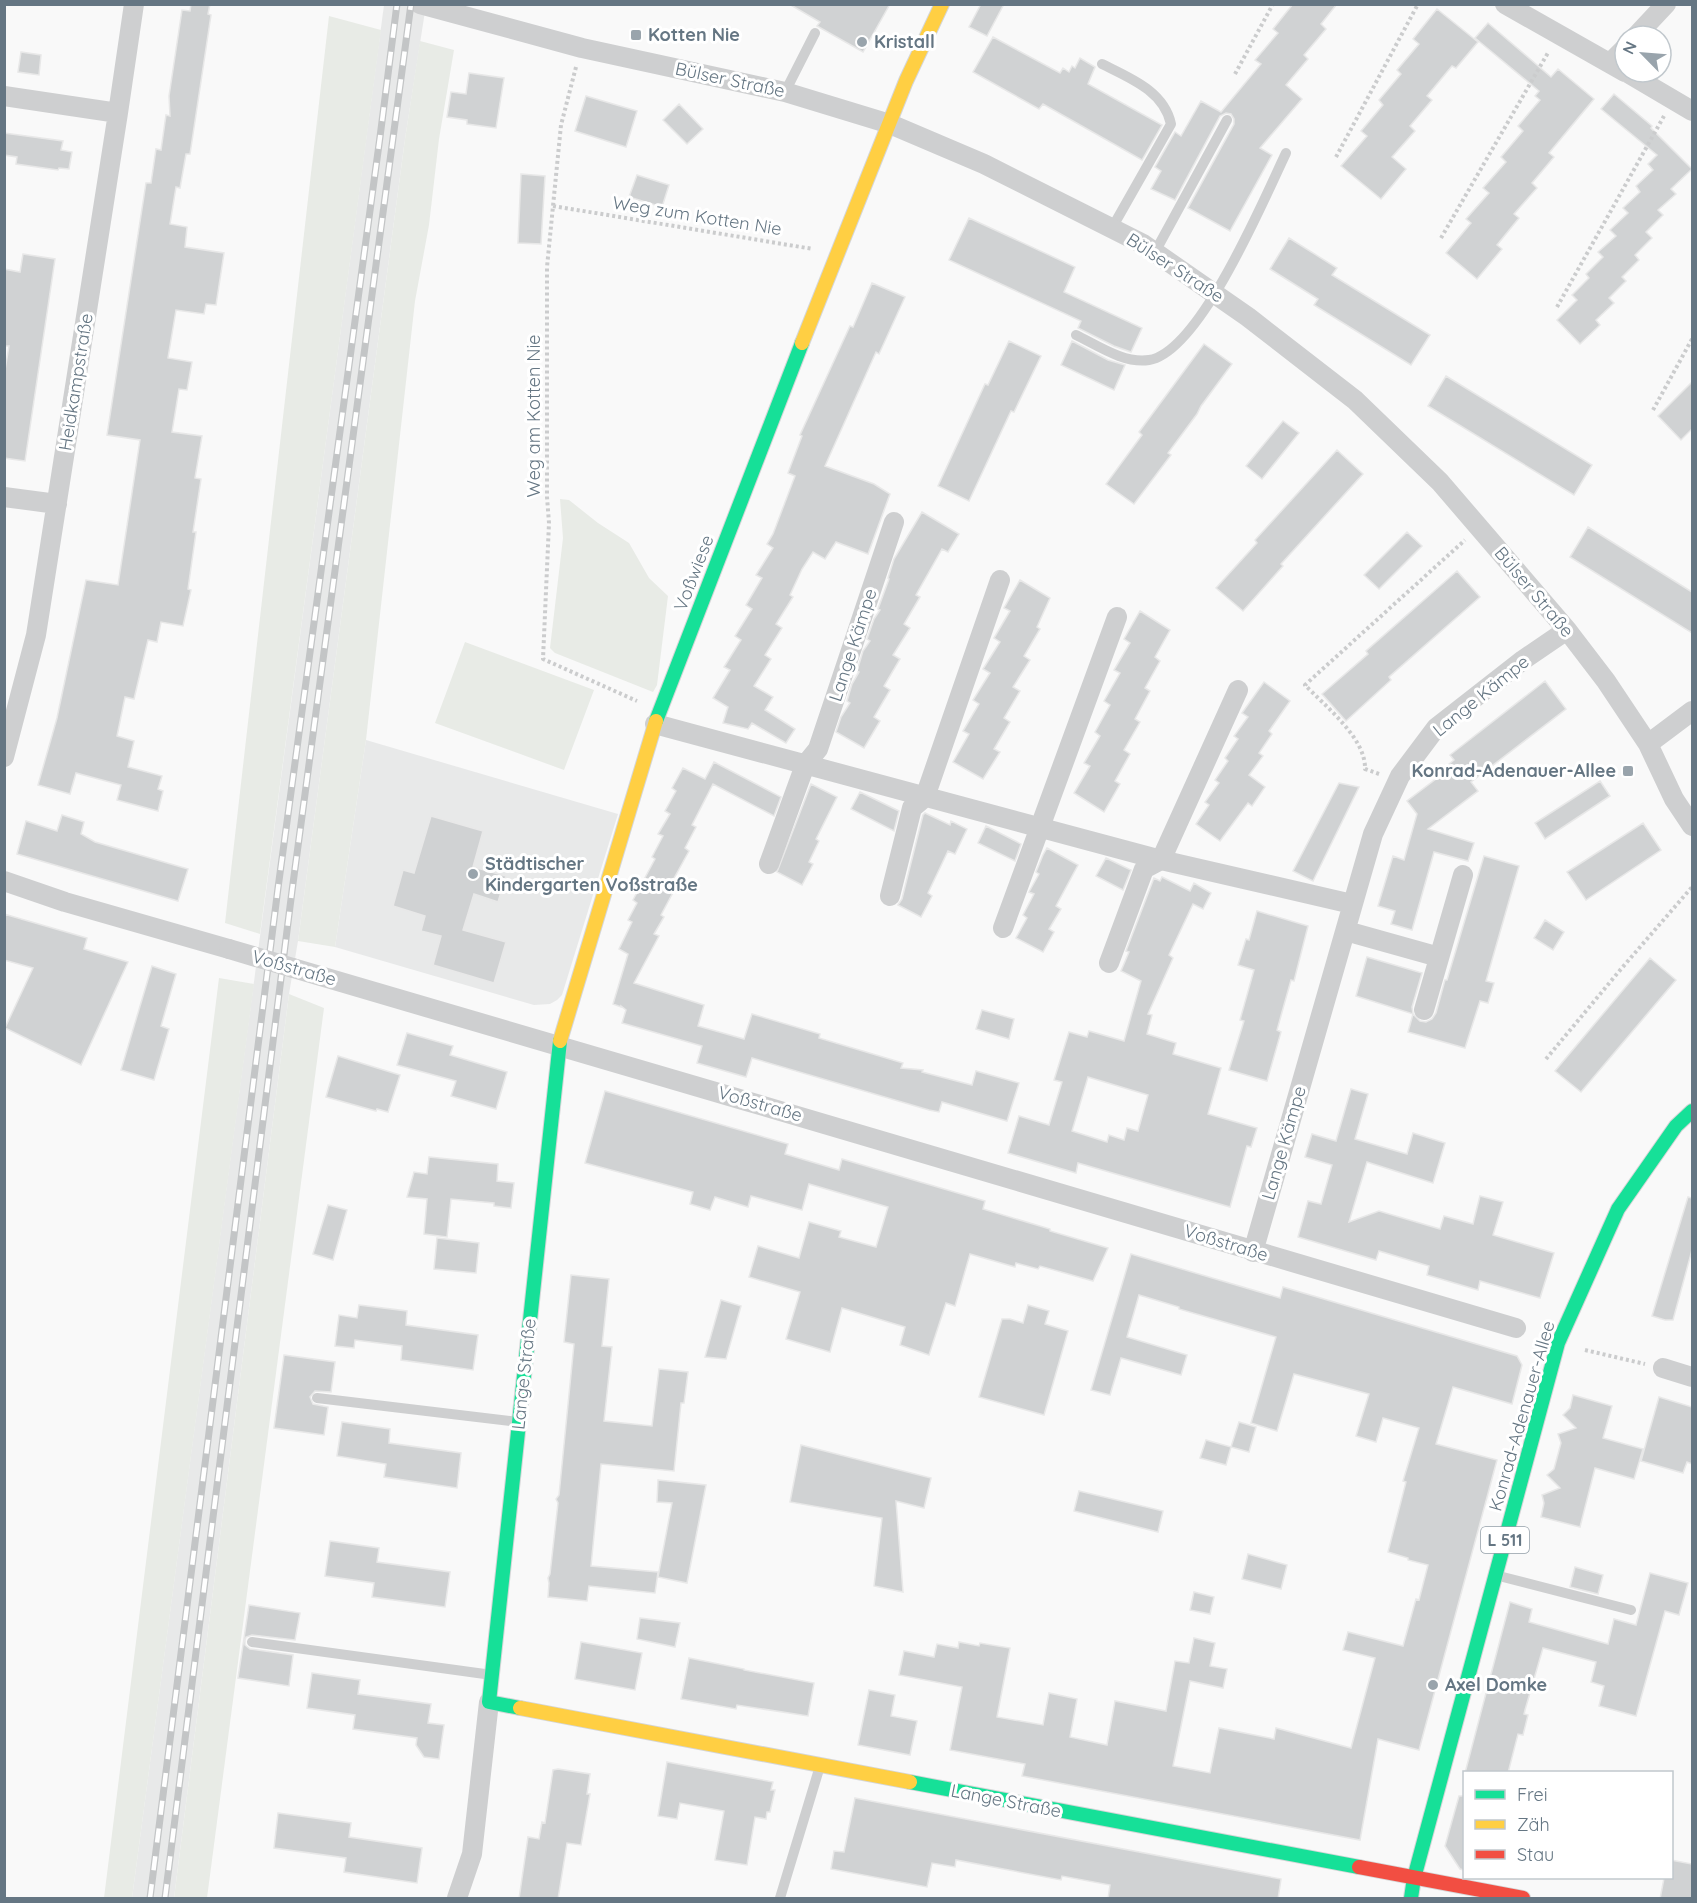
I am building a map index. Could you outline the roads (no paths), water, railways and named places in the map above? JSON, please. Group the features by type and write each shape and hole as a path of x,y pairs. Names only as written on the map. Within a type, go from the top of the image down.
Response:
{"street":[{"name":"Heidkampstraße","path":"4,757 36,635 134,4"},
{"name":"Bülser Straße","path":"420,4 582,48 810,98 890,124 984,164 1143,244 1248,317 1355,400 1440,482 1567,630 1606,681 1648,744 1674,799 1692,826"},
{"name":"Voßwiese","path":"559,1045 657,718 837,253 906,81 942,4"},
{"path":"1505,4 1613,65"},
{"path":"1647,24 1666,4"},
{"path":"1646,84 1692,111"},
{"path":"4,96 118,113"},
{"path":"4,497 57,504"},
{"name":"Lange Kämpe","path":"769,864 805,765 818,749 894,522"},
{"path":"890,896 912,808 925,797 1000,580"},
{"path":"1003,928 1117,617"},
{"name":"Lange Kämpe","path":"1253,1252 1373,834 1398,780 1436,728 1523,660 1567,630"},
{"path":"1109,963 1144,869 1161,860 1238,690"},
{"path":"1648,744 1692,711"},
{"path":"657,718 805,765 1161,860 1352,904"},
{"path":"1424,1010 1463,875"},
{"name":"Voßstraße","path":"4,881 65,902 945,1158 1253,1252 1516,1328"},
{"path":"1346,931 1439,957"},
{"name":"Lange Straße","path":"456,1899 472,1854 559,1045"},
{"name":"Konrad-Adenauer-Allee","path":"1411,1899 1414,1878 1558,1343 1618,1209 1676,1126 1692,1111"},
{"path":"1663,1368 1692,1377"},
{"name":"Lange Straße","path":"489,1702 1523,1899"}],"lane":[{"path":"784,92 815,33"},
{"path":"1102,64 1138,82 1157,96 1169,113 1172,124 1112,228"},
{"path":"1155,252 1227,120"},
{"path":"1076,335 1122,357 1147,361 1160,357 1178,344 1215,294 1286,153"},
{"path":"317,1398 519,1422"},
{"path":"1496,1576 1631,1610"},
{"path":"252,1642 492,1675"},
{"path":"780,1899 820,1765"}],"railway":[{"path":"150,1898 278,888 397,4"},
{"path":"165,1898 292,891 411,4"}],"place":[{"name":"Kotten Nie","path":"636,35"},
{"name":"Kristall","path":"862,42"},
{"name":"Konrad-Adenauer-Allee","path":"1628,771"},
{"name":"Städtischer Kindergarten Voßstraße","path":"473,874"},
{"name":"Axel Domke","path":"1433,1685"}]}
